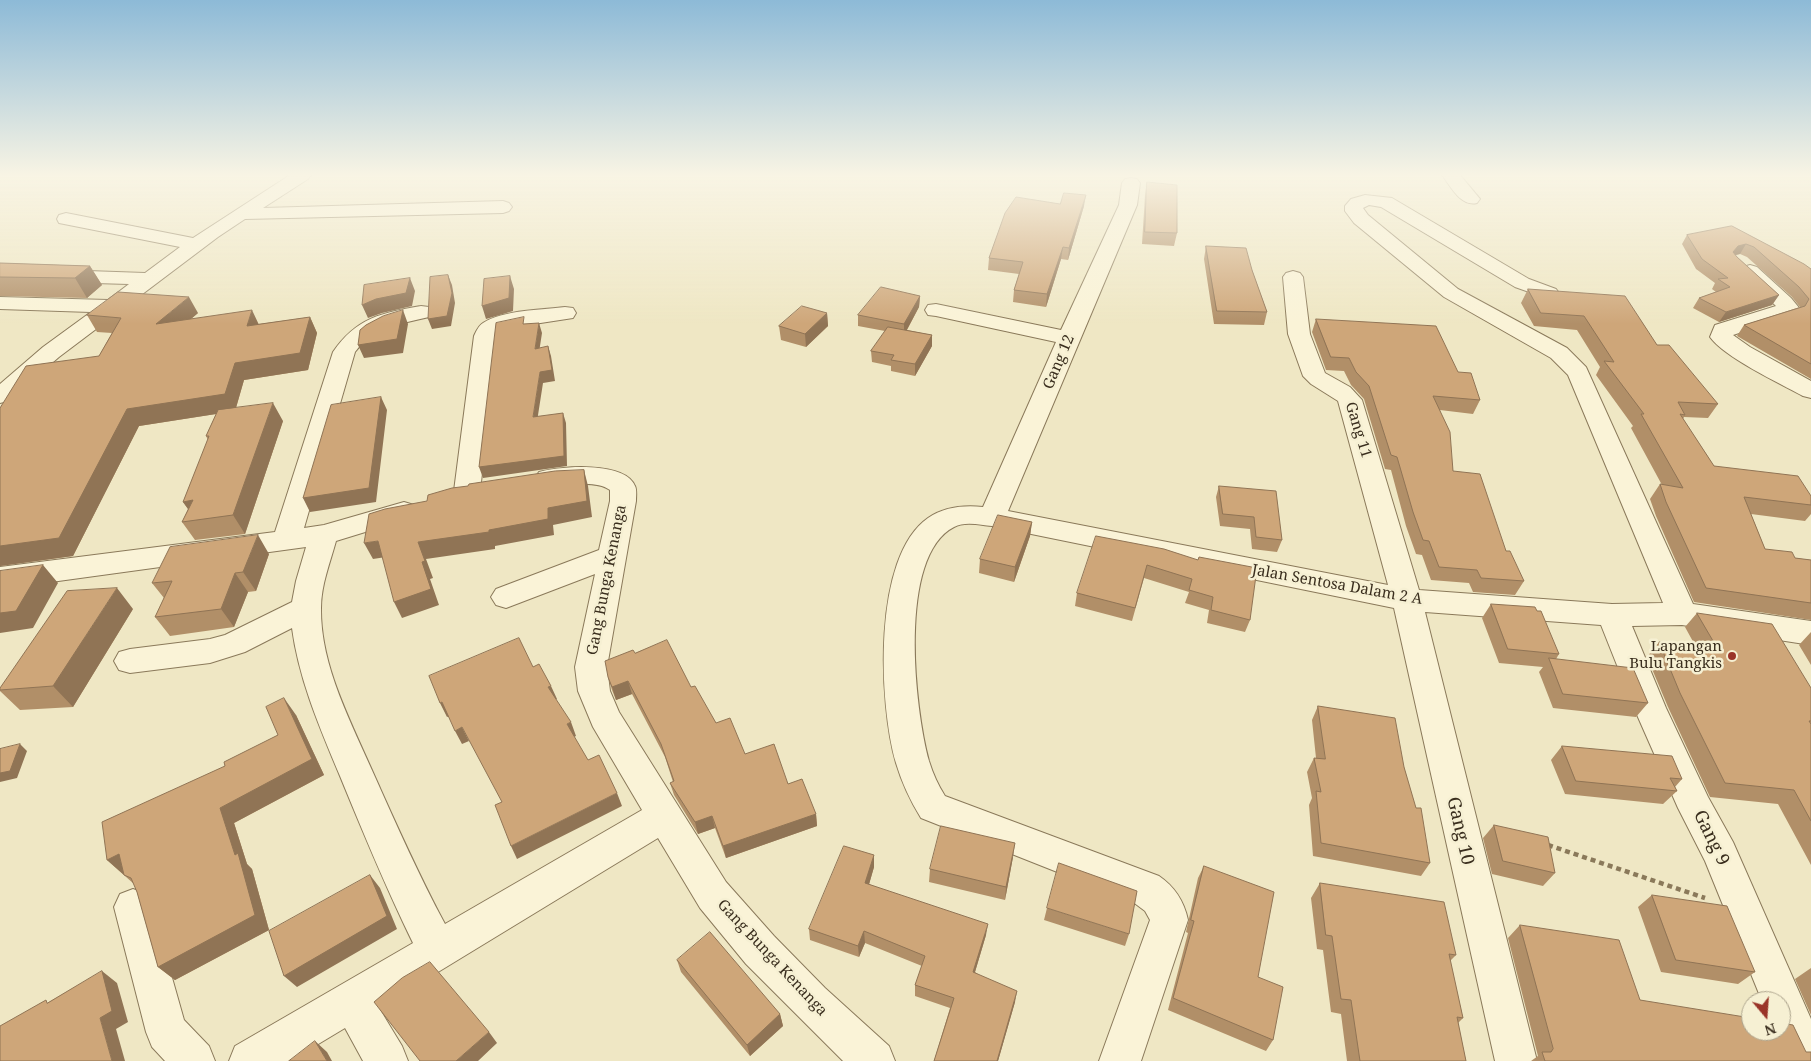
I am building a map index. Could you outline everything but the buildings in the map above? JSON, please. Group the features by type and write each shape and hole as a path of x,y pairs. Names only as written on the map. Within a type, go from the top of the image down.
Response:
{"street":[{"path":"95,225 196,244"},
{"path":"0,396 51,352 196,244 225,225"},
{"name":"Gang 12","path":"1004,520 1069,338 1119,225"},
{"path":"1369,225 1451,293 1559,353 1578,372 1682,614"},
{"path":"1424,225 1522,283 1548,293"},
{"path":"1739,262 1784,302 1789,309 1723,330 1721,337 1742,352 1811,391"},
{"path":"42,275 150,279"},
{"name":"Gang 11","path":"1293,277 1299,334 1315,376 1341,391 1350,400 1407,600"},
{"path":"0,303 114,306"},
{"path":"936,310 1069,338"},
{"path":"287,540 344,352 352,340 372,324 421,312"},
{"path":"472,492 485,336 489,328 503,322 565,313"},
{"name":"Gang Bunga Kenanga","path":"0,578 324,535 472,492 560,476 594,476 612,479 622,487 623,501 591,666 594,691 605,717 713,895 760,950 864,1058"},
{"name":"Jalan Sentosa Dalam 2 A","path":"1120,1061 1169,920 1166,907 1159,898 1146,889 934,807 922,791 908,742 900,666 901,617 908,574 920,546 930,530 942,521 962,514 1004,520 1407,600 1612,615 1682,614 1811,633"},
{"path":"324,535 306,608 309,648 339,734 389,851 419,916 438,950"},
{"path":"506,598 613,556"},
{"name":"Gang 10","path":"1407,600 1516,1061"},
{"path":"130,661 210,651 234,644 306,608"},
{"name":"Gang 9","path":"1612,615 1650,708 1696,808 1720,854 1808,1061"},
{"path":"1770,627 1788,658"},
{"path":"250,1061 664,816"},
{"path":"133,907 167,1032 194,1061"},
{"path":"352,1001 387,1061"}],"path":[{"path":"1540,842 1744,911"}],"place":[{"name":"Lapangan Bulu Tangkis","path":"1732,656"}]}
